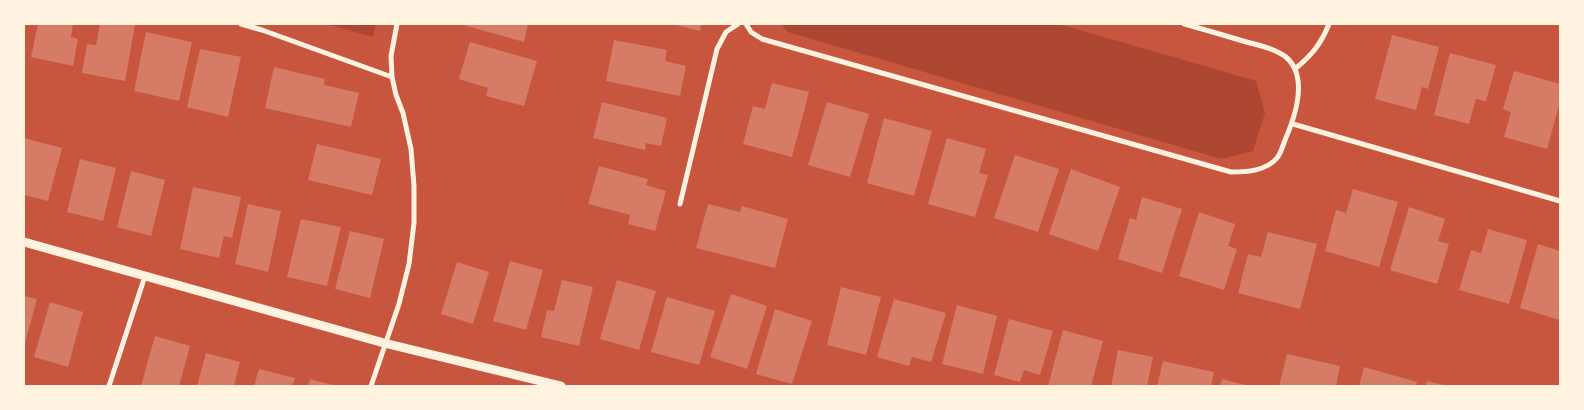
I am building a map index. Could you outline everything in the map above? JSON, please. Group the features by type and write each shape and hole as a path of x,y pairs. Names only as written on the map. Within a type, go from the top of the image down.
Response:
{"street":[{"path":"242,24 263,27 392,77"},
{"path":"371,386 384,343 399,304 409,264 414,223 411,149 392,77 391,56 397,24"},
{"path":"680,204 717,48 726,32 738,24"},
{"path":"746,24 751,32 762,39 1231,172 1250,172 1265,167 1278,158 1292,124 1298,100 1296,69 1286,57 1270,48 1184,24"},
{"path":"1296,69 1311,56 1323,39 1329,24"},
{"path":"1292,124 1560,201"},
{"path":"24,242 384,343 561,386"},
{"path":"109,386 145,276"}],"shaded area":[{"path":"326,24 376,24 373,37"},
{"path":"781,24 1059,24 1256,81 1265,113 1253,151 1221,159 788,32"}],"building":[{"path":"38,24 73,24 71,37 78,39 73,66 31,57"},
{"path":"100,24 135,25 125,81 82,73 87,44 96,45"},
{"path":"460,24 528,24 524,42"},
{"path":"672,24 701,24 700,31"},
{"path":"146,32 192,42 179,101 134,91"},
{"path":"1392,35 1439,47 1428,89 1422,87 1416,110 1375,99"},
{"path":"614,40 667,50 665,61 686,66 680,96 606,81"},
{"path":"470,42 537,61 524,106 486,96 488,88 459,79"},
{"path":"200,49 241,57 228,117 187,107"},
{"path":"1450,53 1496,65 1486,101 1476,99 1469,124 1434,115"},
{"path":"274,67 325,79 324,85 359,93 351,127 265,108"},
{"path":"1514,71 1560,84 1560,102 1547,149 1504,137 1511,112 1503,109"},
{"path":"772,83 809,92 792,157 743,144 753,106 765,109"},
{"path":"602,102 667,118 661,146 646,143 645,150 593,138"},
{"path":"827,102 869,114 850,177 808,165"},
{"path":"884,118 932,131 914,196 867,183"},
{"path":"24,138 62,148 48,201 24,195"},
{"path":"947,138 986,149 979,173 988,175 975,217 928,204"},
{"path":"317,144 381,159 372,195 308,180"},
{"path":"1015,155 1059,169 1038,232 994,218"},
{"path":"80,159 116,168 103,221 67,212"},
{"path":"599,166 648,179 646,185 666,191 655,231 628,224 630,215 588,204"},
{"path":"1071,169 1120,187 1098,251 1049,234"},
{"path":"131,171 165,180 151,236 117,227"},
{"path":"193,187 241,197 232,238 224,236 219,258 180,249"},
{"path":"1353,189 1398,202 1379,267 1325,251 1336,210 1346,213"},
{"path":"1142,197 1182,209 1162,273 1118,259 1130,218 1136,220"},
{"path":"248,204 281,211 268,272 235,264"},
{"path":"708,204 740,212 742,206 788,219 775,268 696,248"},
{"path":"1409,207 1445,219 1438,241 1449,244 1437,284 1390,270"},
{"path":"1199,212 1235,224 1228,246 1237,249 1224,290 1179,276"},
{"path":"301,219 341,227 327,286 287,277"},
{"path":"1488,229 1527,240 1509,304 1459,290 1471,250 1481,253"},
{"path":"350,231 384,239 370,298 335,289"},
{"path":"1268,232 1317,244 1300,309 1238,293 1248,254 1261,257"},
{"path":"1538,244 1560,251 1560,320 1520,308"},
{"path":"510,261 543,270 526,330 493,321"},
{"path":"457,262 489,272 473,324 441,314"},
{"path":"562,280 593,287 579,346 541,337 547,310 554,311"},
{"path":"617,280 656,291 639,350 600,339"},
{"path":"841,287 881,297 866,355 827,345"},
{"path":"731,294 767,306 747,369 710,357"},
{"path":"24,296 37,299 24,346"},
{"path":"667,297 715,311 699,365 651,352"},
{"path":"894,299 946,313 931,362 912,357 909,366 877,357"},
{"path":"50,302 83,312 68,367 34,357"},
{"path":"957,305 997,316 983,374 942,364"},
{"path":"775,309 812,321 792,384 756,374"},
{"path":"1009,319 1053,331 1040,375 1024,370 1020,382 994,375"},
{"path":"1063,330 1103,341 1091,386 1048,386"},
{"path":"155,336 190,346 179,386 141,386"},
{"path":"1118,350 1153,357 1147,386 1111,386"},
{"path":"206,353 240,362 234,386 197,386"},
{"path":"1287,354 1340,366 1336,386 1279,386"},
{"path":"1163,361 1214,372 1211,386 1157,386"},
{"path":"1364,367 1417,382 1416,386 1359,386"},
{"path":"259,369 295,378 292,386 254,386"},
{"path":"310,379 336,386 308,386"},
{"path":"1222,379 1249,386 1220,386"},
{"path":"1427,381 1448,386 1426,386"}]}
